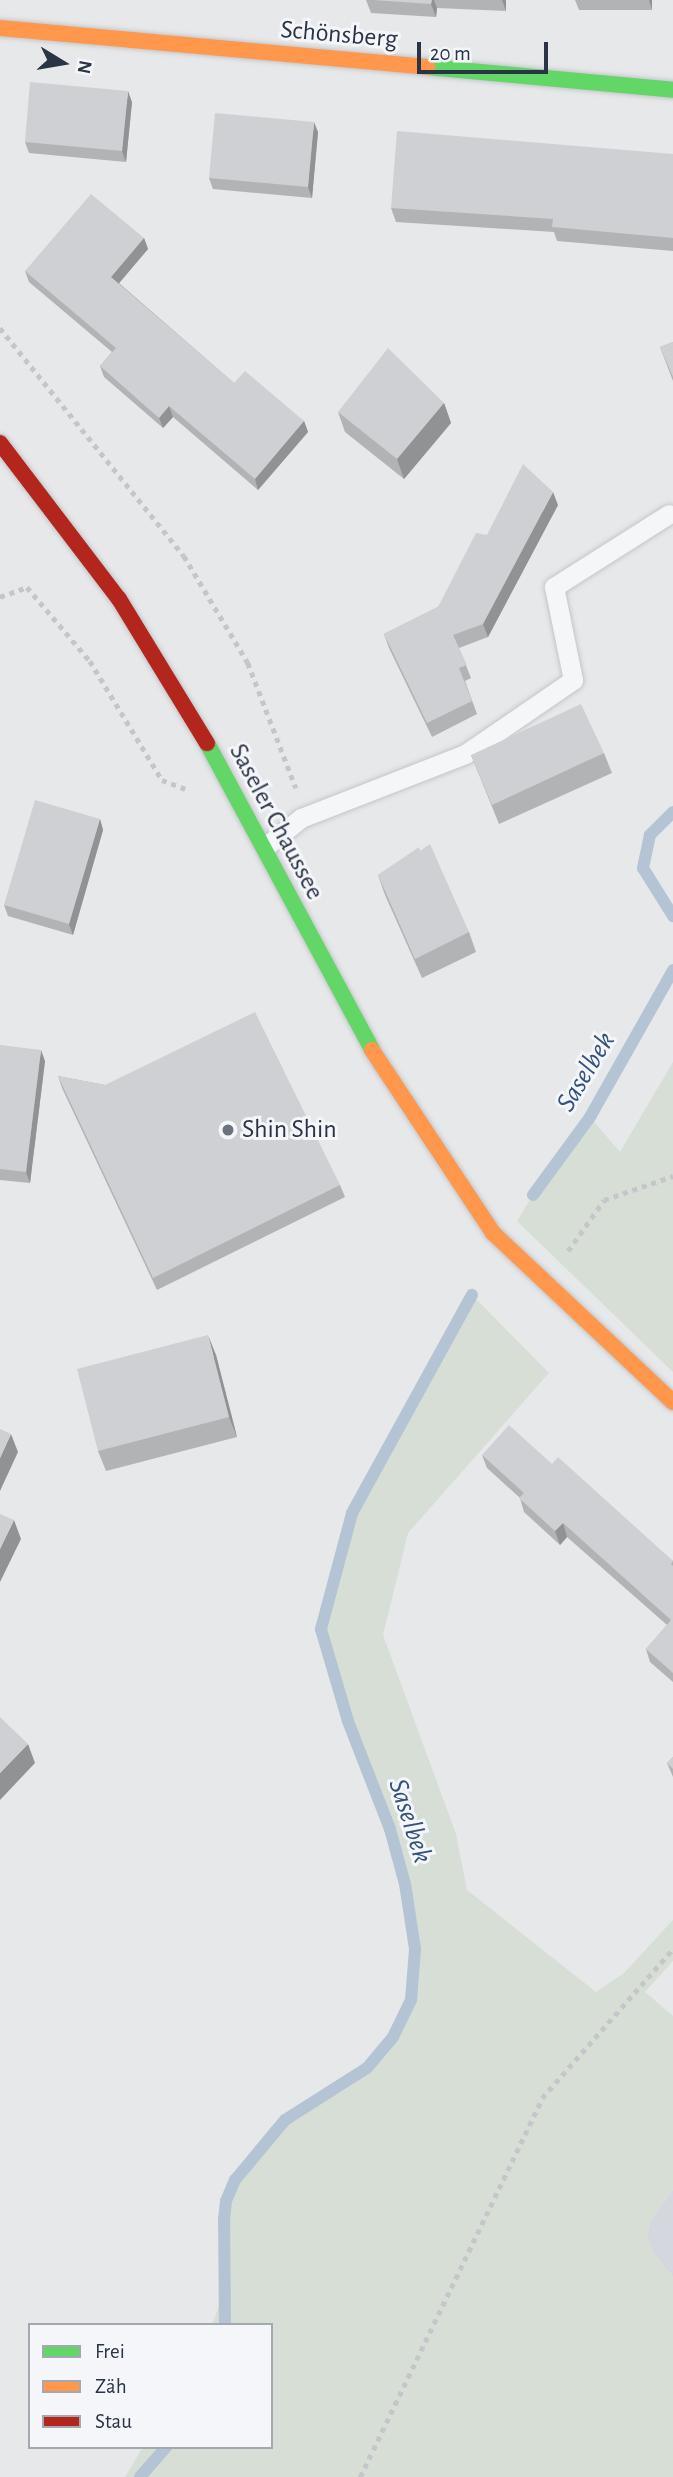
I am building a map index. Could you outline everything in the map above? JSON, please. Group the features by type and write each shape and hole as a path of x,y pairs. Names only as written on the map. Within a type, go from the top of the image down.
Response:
{"main road":[{"name":"Schönsberg","path":"0,29 673,90"},
{"name":"Saseler Chaussee","path":"0,443 126,610 265,848 376,1059 493,1233 544,1284 673,1402"}],"lane":[{"path":"265,848 301,818 465,754 573,680 554,587 669,514"}],"path":[{"path":"0,328 184,556 248,663 298,793 301,818"},
{"path":"0,597 27,587 90,661 162,780 187,790"},
{"path":"544,1284 604,1200 673,1177"},
{"path":"360,2477 542,2098 673,1949"}],"shaded area":[{"path":"673,1062 673,1372 517,1221 547,1172 590,1117 620,1152"},
{"path":"472,1295 549,1373 408,1533 383,1635 456,1834 467,1890 596,1992 624,1973 673,1920 673,1961 645,1992 673,2016 673,2190 651,2220 647,2235 653,2253 673,2277 673,2477 125,2477 142,2449 273,2449 273,2323 213,2323 226,2286 226,2201 235,2180 285,2120 349,2082 382,2051 411,2000 415,1949 405,1884 390,1829 348,1721 321,1629 352,1513"},
{"path":"673,2190 673,2277 653,2253 647,2235 651,2220"}],"building":[{"path":"373,0 432,0 431,4"},
{"path":"30,82 128,91 122,151 25,142"},
{"path":"215,113 314,122 308,187 209,178"},
{"path":"397,131 673,154 673,238 552,227 553,219 391,208"},
{"path":"91,194 144,238 111,277 234,383 245,371 304,421 255,479 169,406 159,418 100,366 116,348 25,271"},
{"path":"673,342 673,377 660,347"},
{"path":"388,348 444,403 397,459 338,412"},
{"path":"523,464 553,492 483,624 453,635 467,665 459,668 472,701 427,723 384,634 438,607 476,533 487,535"},
{"path":"581,704 604,753 492,805 471,755"},
{"path":"35,800 100,819 69,924 4,905"},
{"path":"430,844 469,932 415,959 378,875 419,847 420,851"},
{"name":"Shin Shin","path":"255,1012 340,1185 153,1278 58,1076 105,1085"},
{"path":"0,1045 41,1050 26,1172 0,1169"},
{"path":"208,1335 229,1417 98,1451 77,1369"},
{"path":"509,1425 552,1464 558,1457 673,1561 673,1673 646,1649 671,1620 563,1523 555,1531 519,1498 524,1493 482,1455"},
{"path":"0,1429 11,1434 0,1458"},
{"path":"0,1514 14,1520 0,1549"},
{"path":"0,1717 28,1744 0,1773"},
{"path":"673,1757 673,1769 667,1763"}],"waterway":[{"name":"Saselbek","path":"673,812 650,835 643,868 673,916"},
{"name":"Saselbek","path":"533,1195 590,1117 673,970"},
{"name":"Saselbek","path":"225,2323 224,2220 226,2201 235,2180 285,2120 367,2068 393,2037 411,2000 415,1949 405,1884 390,1829 348,1721 321,1629 352,1513 472,1295"},
{"name":"Saselbek","path":"140,2477 164,2449"}],"traffic: fast":[{"path":"427,67 673,90"},
{"path":"207,743 372,1050"}],"traffic: slow":[{"path":"0,28 427,67"},
{"path":"372,1050 493,1233 673,1402"}],"traffic: jam":[{"path":"0,443 119,599 207,743"}],"place":[{"name":"Shin Shin","path":"228,1130"}]}
